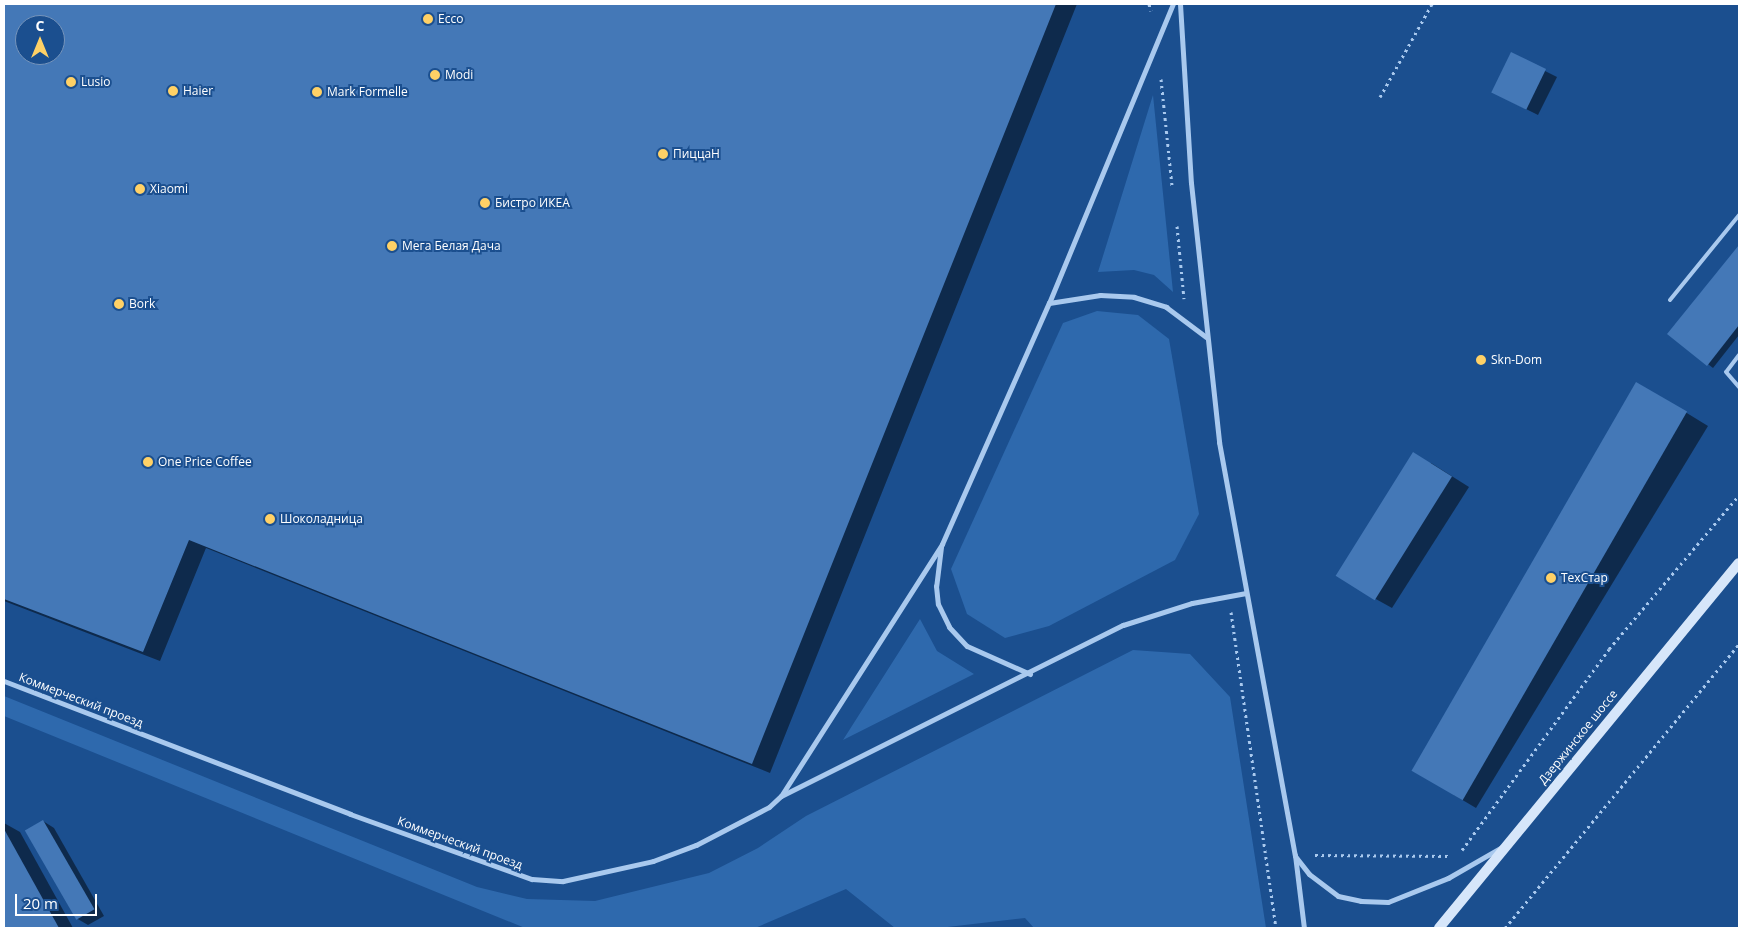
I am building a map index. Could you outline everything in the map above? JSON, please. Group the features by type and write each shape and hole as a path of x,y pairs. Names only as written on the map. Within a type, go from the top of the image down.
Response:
{"main road":[{"name":"Дзержинское шоссе","path":"1439,928 1739,563"}],"street":[{"path":"1030,674 967,646 949,626 938,604 936,586 942,544 1049,303 1173,4"},
{"path":"1180,4 1191,183 1206,337 1219,442 1295,855 1304,928"},
{"path":"1049,303 1100,294 1134,297 1166,307 1206,337"},
{"name":"Коммерческий проезд","path":"4,681 350,814 532,879 563,881 653,861 696,845 769,807 781,796 942,544"},
{"path":"781,796 1030,674 1123,625 1192,603 1246,593"},
{"path":"1295,855 1309,874 1338,896 1361,902 1388,902 1448,878 1507,844"}],"lane":[{"path":"1670,300 1739,215"},
{"path":"1739,355 1726,372 1739,387"}],"path":[{"path":"1380,96 1432,4"},
{"path":"1450,861 1457,856 1610,649 1739,495"},
{"path":"1505,928 1739,644"},
{"path":"1314,863 1310,855 1457,856"}],"shaded area":[{"path":"1153,95 1173,292 1154,275 1134,270 1098,272"},
{"path":"1097,311 1138,315 1169,339 1199,514 1175,560 1049,626 1005,638 967,614 951,569 1063,323"},
{"path":"920,619 937,651 974,674 843,740"},
{"path":"1133,650 1190,654 1230,697 1266,928 1034,928 1025,918 939,928 895,928 846,889 755,928 525,928 4,716 4,696 477,887 527,899 595,901 709,873 758,848 806,816"}],"building":[{"path":"4,4 1056,4 752,764 189,540 143,652 4,599"},
{"path":"1511,52 1546,69 1526,110 1491,92"},
{"path":"1739,245 1739,325 1707,366 1667,334"},
{"path":"1636,382 1687,411 1463,800 1412,771"},
{"path":"1413,452 1452,476 1375,600 1336,576"},
{"path":"43,820 94,909 76,920 25,830"},
{"path":"4,829 59,928 4,928"}],"place":[{"name":"Ecco","path":"428,19"},
{"name":"Modi","path":"435,75"},
{"name":"Lusio","path":"71,82"},
{"name":"Haier","path":"173,91"},
{"name":"Mark Formelle","path":"317,92"},
{"name":"ПиццаН","path":"663,154"},
{"name":"Xiaomi","path":"140,189"},
{"name":"Бистро ИКЕА","path":"485,203"},
{"name":"Мега Белая Дача","path":"392,246"},
{"name":"Bork","path":"119,304"},
{"name":"Skn-Dom","path":"1481,360"},
{"name":"One Price Coffee","path":"148,462"},
{"name":"Шоколадница","path":"270,519"},
{"name":"ТехСтар","path":"1551,578"}]}
